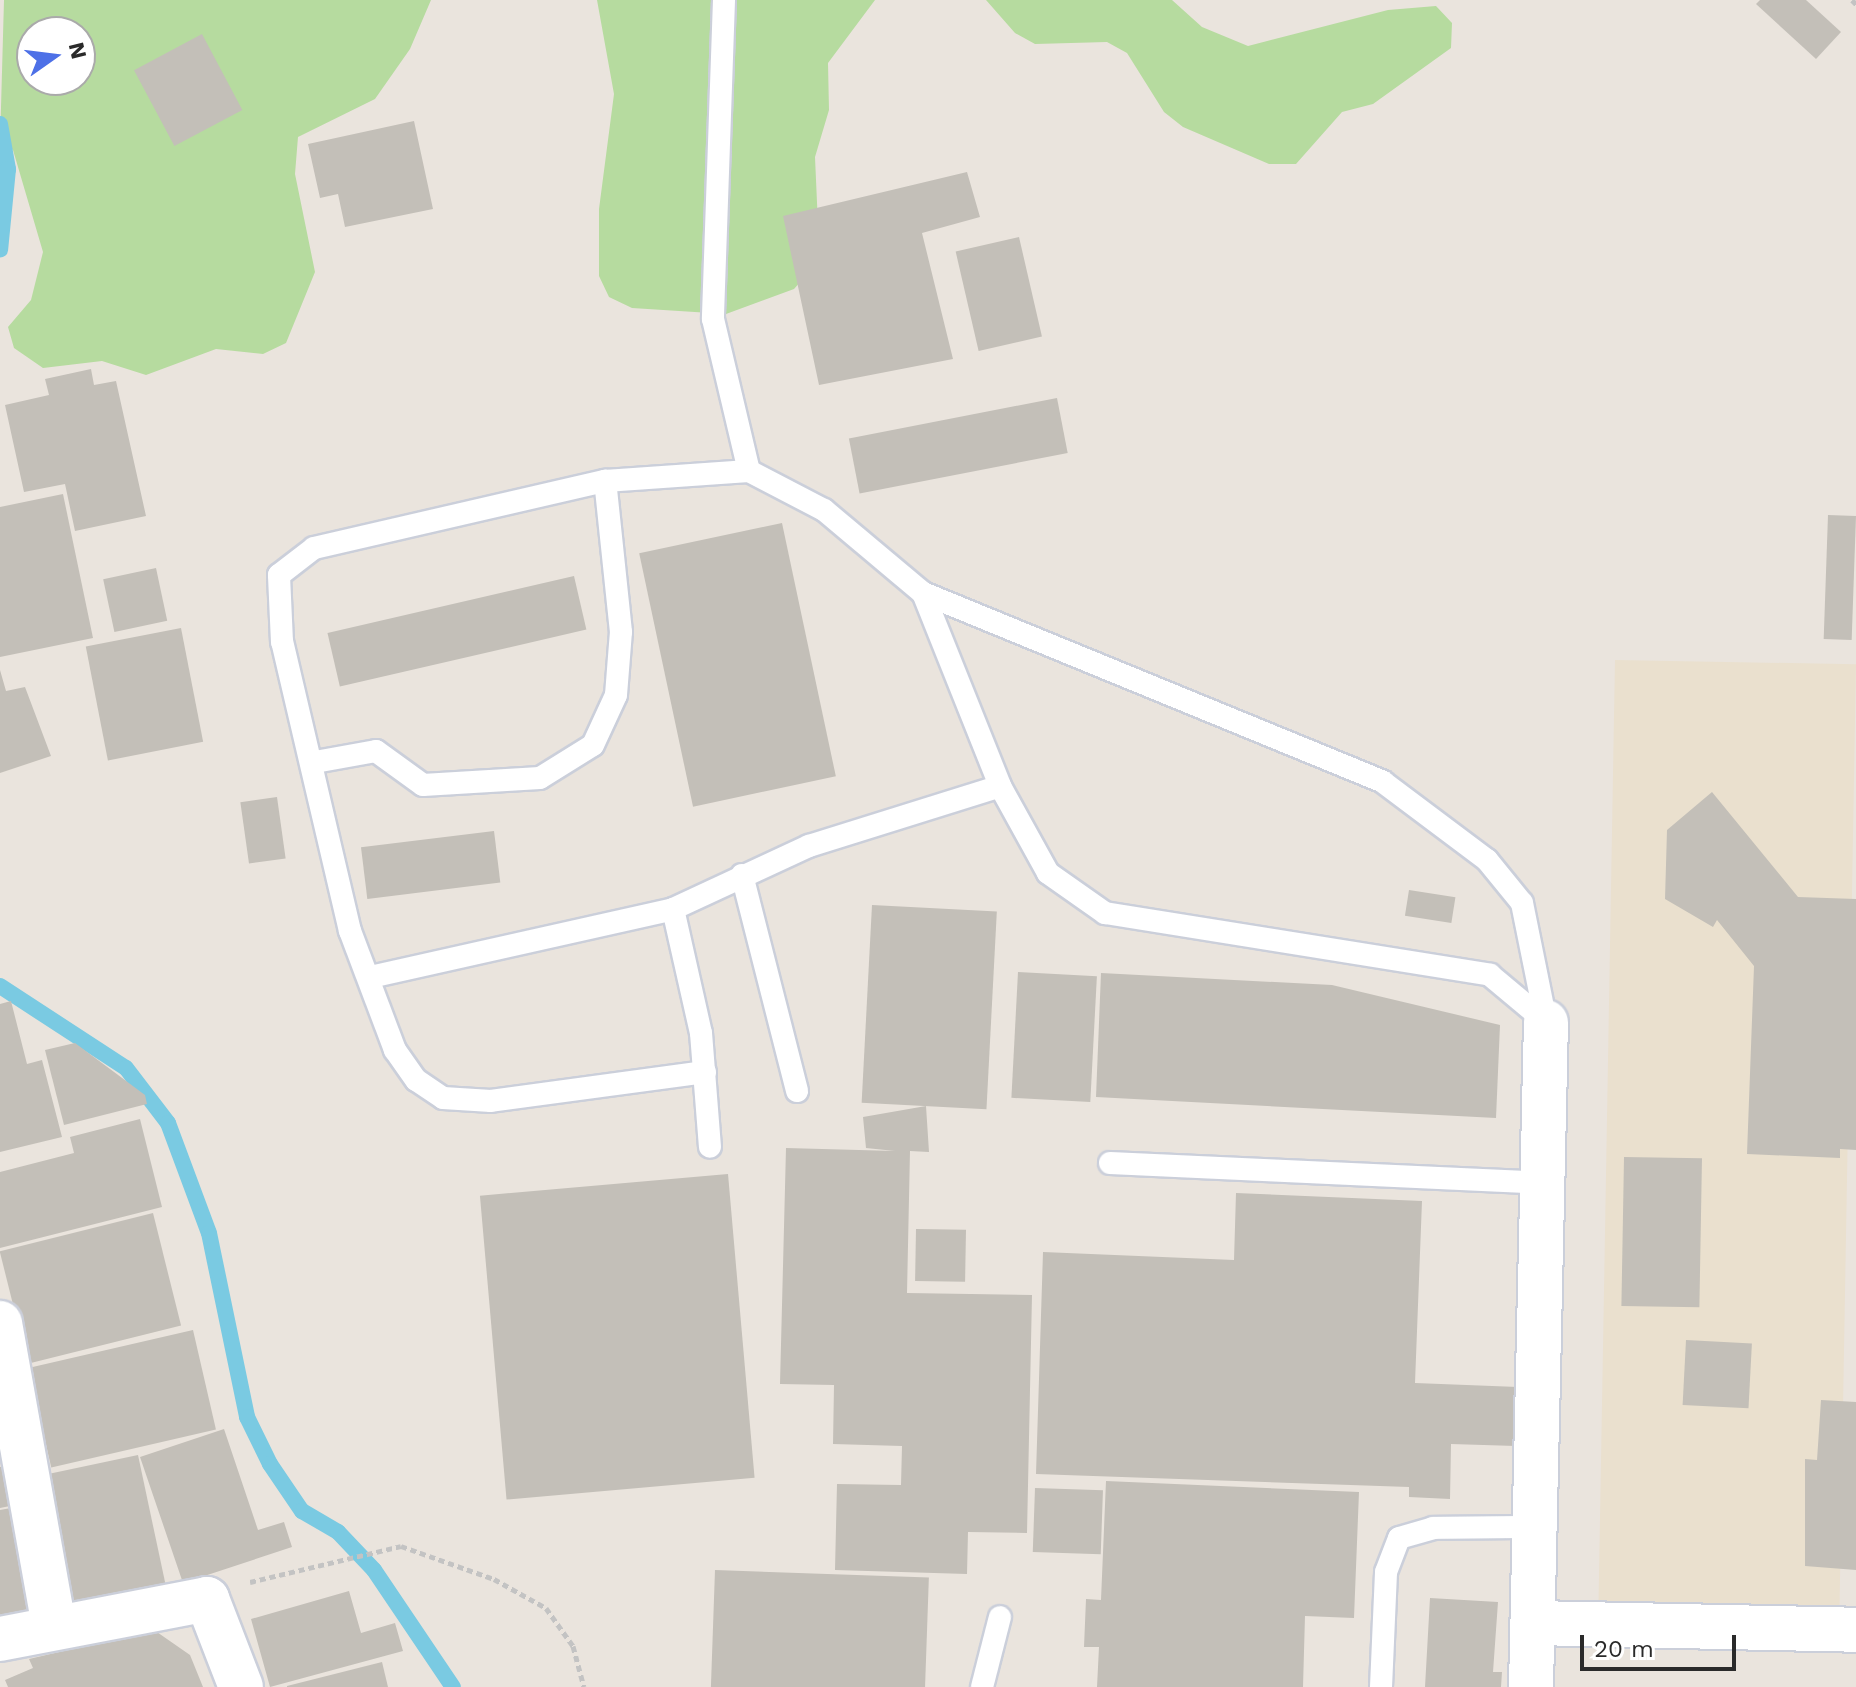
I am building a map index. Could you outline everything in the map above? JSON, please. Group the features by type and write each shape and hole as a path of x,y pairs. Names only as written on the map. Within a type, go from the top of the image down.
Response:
{"street":[{"path":"1531,1687 1546,1022"},
{"path":"0,1323 54,1626"},
{"path":"0,1639 54,1626 207,1599 238,1685"},
{"path":"1533,1623 1856,1630"}],"lane":[{"path":"724,0 713,319 749,471"},
{"path":"705,1072 491,1101 443,1098 416,1080 395,1050 370,977 350,931 315,762 282,642 279,575 314,548 605,481 749,471 824,510 923,593 1383,782 1487,860 1522,903 1546,1022"},
{"path":"315,762 376,751 423,785 525,779 540,778 593,745 616,695 621,632 605,481"},
{"path":"923,593 1000,786 1048,873 1105,913 1490,975 1522,995 1546,1022"},
{"path":"370,977 673,909 742,875 1000,786"},
{"path":"742,875 797,1091"},
{"path":"673,909 705,1072 710,1147"},
{"path":"1110,1163 1543,1183"},
{"path":"1381,1687 1386,1572 1399,1538 1433,1528 1536,1527"},
{"path":"982,1687 1000,1617"}],"path":[{"path":"207,1599 358,1554 401,1546 494,1579 546,1608 573,1646 584,1687"}],"shaded area":[{"path":"1615,660 1856,664 1839,1610 1598,1606"}],"green space":[{"path":"4,0 431,0 410,49 375,99 298,137 295,174 315,272 286,343 263,354 216,349 146,375 102,361 43,368 14,348 8,327 31,300 43,252 13,150 0,143"},
{"path":"597,0 875,0 828,63 829,110 815,157 818,225 809,272 794,289 726,314 632,308 609,297 599,276 599,209 614,94"},
{"path":"986,0 1172,0 1202,27 1248,46 1388,10 1436,6 1452,23 1451,48 1373,104 1342,112 1296,164 1269,164 1183,127 1164,112 1127,53 1107,42 1035,44 1015,33"}],"building":[{"path":"1760,0 1806,0 1841,32 1816,59 1756,4"},
{"path":"202,34 242,110 174,146 134,70"},
{"path":"414,121 433,209 345,227 338,194 320,198 308,144"},
{"path":"967,172 980,217 922,233 953,359 819,385 783,216"},
{"path":"1019,237 1042,336 979,351 956,252"},
{"path":"91,369 94,385 116,381 146,516 75,531 65,484 24,492 5,405 49,395 45,379"},
{"path":"1057,398 1068,453 860,493 849,438"},
{"path":"63,494 93,638 0,657 0,507"},
{"path":"1828,515 1856,516 1852,640 1824,639"},
{"path":"782,523 836,776 693,807 639,553"},
{"path":"156,568 167,621 114,632 103,579"},
{"path":"574,576 586,630 340,687 327,633"},
{"path":"181,628 203,742 108,760 86,647"},
{"path":"0,670 6,691 25,687 51,756 0,773"},
{"path":"1712,792 1798,897 1856,899 1856,1150 1840,1149 1840,1158 1747,1154 1754,966 1717,920 1713,927 1665,899 1667,830"},
{"path":"277,797 286,858 249,864 240,802"},
{"path":"494,831 500,883 367,899 361,847"},
{"path":"1409,890 1455,897 1451,923 1405,916"},
{"path":"872,905 997,912 986,1109 862,1103"},
{"path":"1018,972 1097,976 1090,1102 1011,1098"},
{"path":"1101,973 1332,985 1500,1025 1496,1118 1096,1097"},
{"path":"11,1001 27,1064 42,1060 62,1137 0,1152 0,1004"},
{"path":"75,1043 145,1095 147,1104 64,1125 45,1050"},
{"path":"926,1106 929,1152 910,1151 907,1293 1032,1295 1027,1533 968,1532 967,1574 835,1570 837,1484 901,1485 902,1446 833,1444 834,1385 780,1384 786,1148 895,1151 866,1148 863,1117"},
{"path":"140,1119 162,1207 0,1248 0,1172 74,1153 70,1137"},
{"path":"1624,1157 1702,1158 1699,1307 1621,1306"},
{"path":"728,1174 755,1478 507,1500 480,1196"},
{"path":"1236,1193 1422,1201 1415,1383 1518,1387 1516,1446 1451,1444 1450,1499 1409,1497 1409,1487 1036,1474 1043,1252 1234,1260"},
{"path":"153,1213 181,1326 28,1364 0,1251"},
{"path":"916,1229 966,1230 965,1282 915,1281"},
{"path":"193,1330 216,1429 51,1467 28,1368"},
{"path":"1686,1340 1752,1343 1749,1408 1683,1405"},
{"path":"1821,1400 1856,1402 1856,1570 1805,1566 1805,1459 1817,1460"},
{"path":"224,1429 258,1530 284,1522 292,1547 183,1583 140,1457"},
{"path":"138,1455 166,1585 69,1606 41,1476"},
{"path":"17,1464 25,1503 0,1508 0,1467"},
{"path":"1106,1481 1359,1492 1354,1618 1305,1616 1303,1687 1097,1687 1099,1647 1084,1647 1086,1599 1101,1600"},
{"path":"1035,1488 1103,1490 1101,1554 1033,1552"},
{"path":"22,1506 44,1609 0,1619 0,1510"},
{"path":"715,1570 929,1577 925,1687 711,1687"},
{"path":"349,1591 361,1633 395,1623 403,1651 270,1687 251,1619"},
{"path":"1430,1598 1498,1602 1493,1672 1502,1672 1501,1687 1425,1687"},
{"path":"154,1630 190,1655 203,1687 8,1687 5,1680 33,1668 29,1659"},
{"path":"382,1662 388,1687 287,1687 287,1686"}],"waterway":[{"path":"0,124 8,169 0,250"},
{"path":"0,986 126,1068 168,1123 209,1233 247,1417 270,1464 302,1511 338,1532 374,1570 453,1687"}]}
